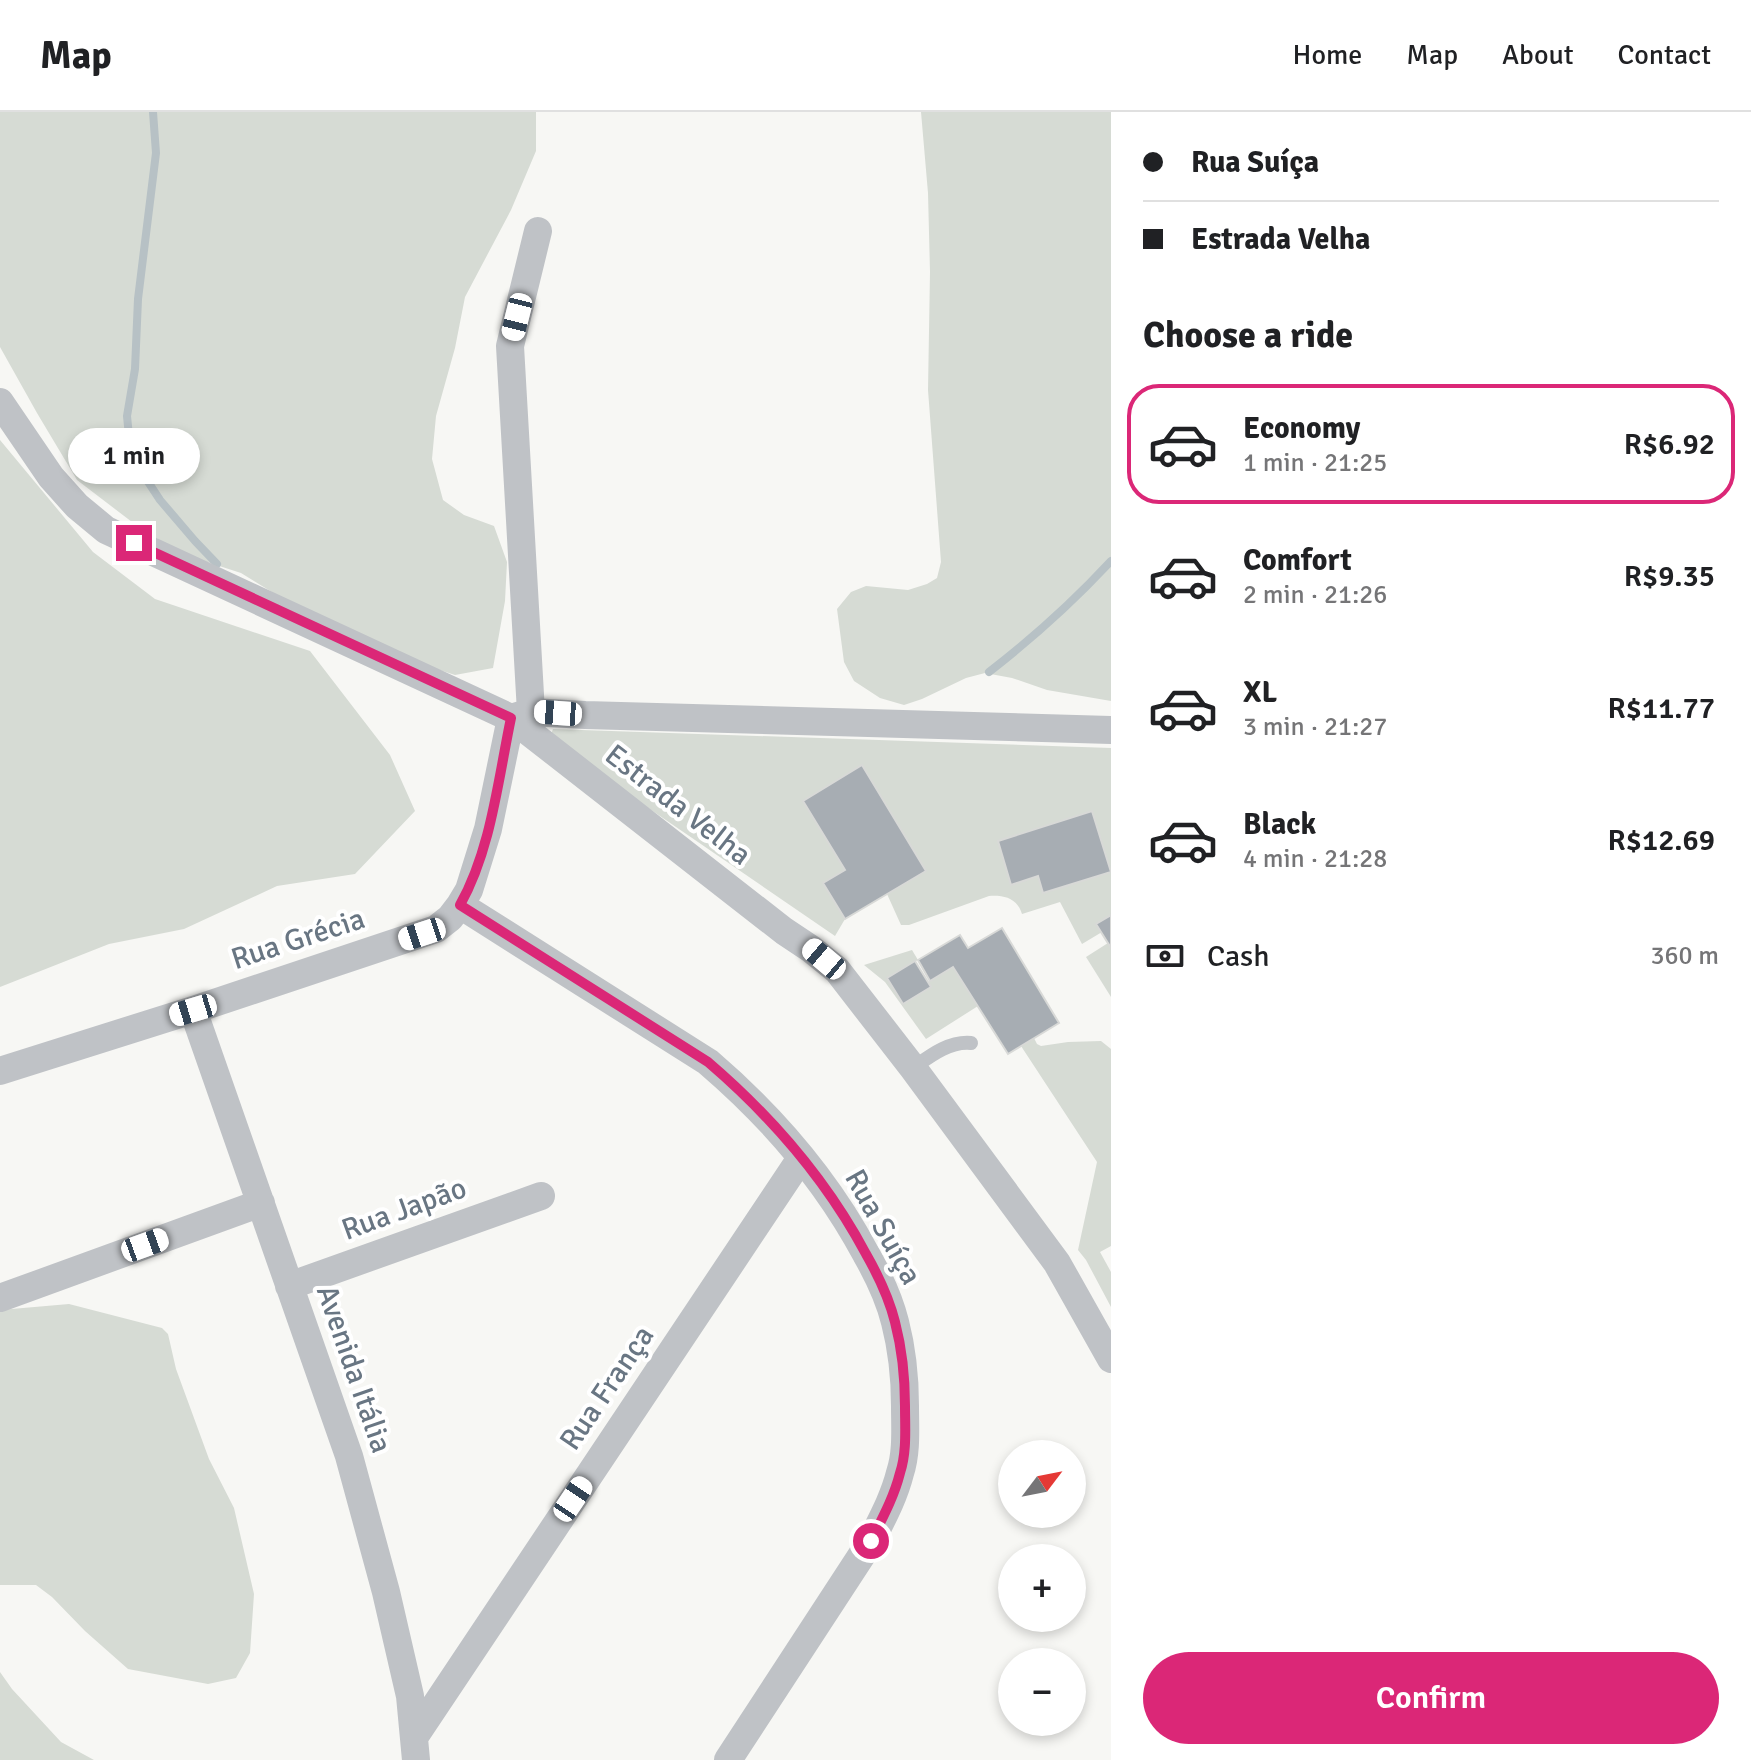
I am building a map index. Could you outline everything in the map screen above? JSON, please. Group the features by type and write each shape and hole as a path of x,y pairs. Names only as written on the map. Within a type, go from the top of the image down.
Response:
{"street":[{"name":"Rua Grécia","path":"0,1071 436,929 460,905 469,890 521,715 510,346 538,231"},
{"name":"Estrada Velha","path":"0,402 51,477 77,506 106,530 521,715 772,921 837,970 1057,1263 1111,1359"},
{"path":"521,715 1111,730"},
{"name":"Rua Suíça","path":"460,905 708,1062 742,1092 801,1158 836,1204 878,1277 895,1319 905,1380 905,1438 901,1471 890,1503 871,1541 728,1760"},
{"name":"Avenida Itália","path":"193,1010 349,1456 410,1696 416,1748"},
{"name":"Rua França","path":"416,1748 801,1158"},
{"name":"Rua Japão","path":"289,1286 541,1196"},
{"path":"0,1298 261,1203"}],"lane":[{"path":"913,1068 935,1052 971,1043"}],"shaded area":[{"path":"0,112 536,112 536,151 511,210 465,297 436,416 432,459 443,500 464,515 494,526 507,562 505,601 493,668 455,675 351,641 241,573 179,553 77,480 0,347"},
{"path":"921,112 1111,112 1111,701 1047,690 985,673 904,705 880,698 854,681 844,662 837,609 851,592 866,586 908,590 927,584 937,578 941,562 928,390 930,272 928,193"},
{"path":"0,440 93,552 155,599 310,651 390,755 415,811 355,874 277,886 184,929 109,944 0,987"},
{"path":"553,729 1111,748 1111,871 1092,811 998,841 1011,884 1038,876 1044,893 1111,872 1111,915 1102,932 1082,944 1060,902 1022,914 1017,904 1009,899 989,896 909,925 901,925 887,894 862,766 803,801 845,870 845,919 835,936 549,740"},
{"path":"1108,943 1111,948 1111,997 1086,957"},
{"path":"912,950 918,960 887,978 902,1003 931,987 928,982 953,967 978,1006 926,1039 885,982 864,965"},
{"path":"1034,1038 1041,1046 1101,1041 1111,1049 1111,1246 1100,1252 1111,1272 1111,1307 1078,1250 1097,1162 1021,1046"},
{"path":"69,1304 162,1328 168,1334 176,1369 209,1459 234,1508 254,1594 250,1653 236,1678 208,1684 128,1669 36,1585 0,1585 0,1310"},
{"path":"0,1672 61,1742 94,1760 0,1760"}],"building":[{"path":"862,765 926,871 845,919 823,883 845,870 803,801"},
{"path":"1092,811 1111,872 1043,893 1038,876 1011,885 998,841"},
{"path":"1111,915 1111,948 1096,924"},
{"path":"1002,928 1059,1023 1008,1054 953,967 930,981 918,960 960,935 968,948"},
{"path":"915,961 931,987 903,1004 887,978"}],"waterway":[{"path":"153,112 156,153 138,299 135,369 127,416 130,446 139,468 160,500 217,564"},
{"path":"989,672 1052,619 1111,561"}],"route":[{"path":"134,543 511,718 488,829 469,890 460,905 708,1062 770,1121 836,1204 878,1277 895,1319 905,1380 905,1438 901,1471 890,1503 871,1541"}]}
